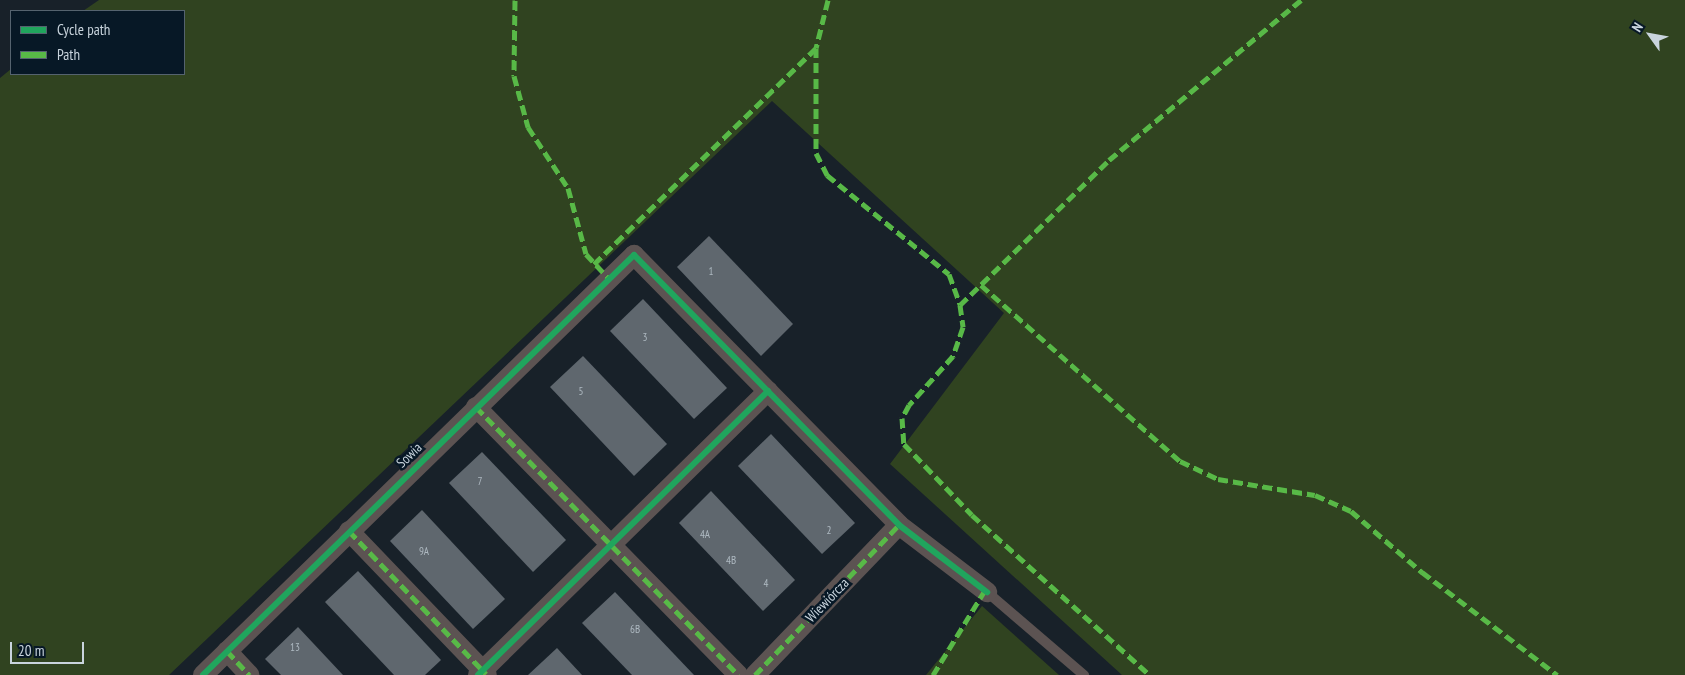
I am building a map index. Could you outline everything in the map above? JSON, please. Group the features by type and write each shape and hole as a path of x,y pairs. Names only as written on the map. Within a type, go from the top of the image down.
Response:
{"street":[{"name":"Sowia","path":"203,675 634,255 768,391"},
{"path":"349,532 483,674 768,391 899,525 987,592"},
{"path":"476,408 738,675"},
{"name":"Wiewiórcza","path":"756,675 899,525"},
{"path":"227,651 249,675"}],"lane":[{"path":"987,592 1084,675"}],"green space":[{"path":"99,0 1685,0 1685,675 1122,675 890,464 1004,313 772,101 169,675 0,675 0,78 10,70 10,75 185,75 185,10 84,10"},
{"path":"982,606 1059,675 926,675"}],"building":[{"path":"709,236 793,324 761,356 677,267"},
{"path":"643,299 727,388 694,419 610,331"},
{"path":"583,356 667,444 634,476 550,387"},
{"path":"771,434 855,523 822,554 738,466"},
{"path":"482,452 566,540 533,572 449,483"},
{"path":"711,491 795,580 763,611 679,523"},
{"path":"422,510 505,599 473,629 390,541"},
{"path":"358,571 441,660 425,675 394,675 325,602"},
{"path":"615,592 694,675 632,675 582,623"},
{"path":"298,627 343,675 281,675 265,659"},
{"path":"557,648 582,675 528,675"}],"marked path":[{"path":"515,0 514,76 528,127 568,188 586,254 609,279"},
{"path":"828,0 816,48 816,153 827,175 949,274 960,305 963,327 953,356 909,405 902,418 904,444 972,515 1150,675"},
{"path":"960,305 1109,160 1301,0"},
{"path":"594,264 816,48"},
{"path":"981,285 1180,461 1218,479 1315,495 1351,511 1422,572 1557,675"},
{"path":"476,407 738,675"},
{"path":"755,675 899,525"},
{"path":"349,531 486,674"},
{"path":"933,675 985,590"},
{"path":"227,651 249,675"}],"cycle path":[{"path":"203,675 634,255 899,525 987,592"},
{"path":"478,675 768,391"}]}
